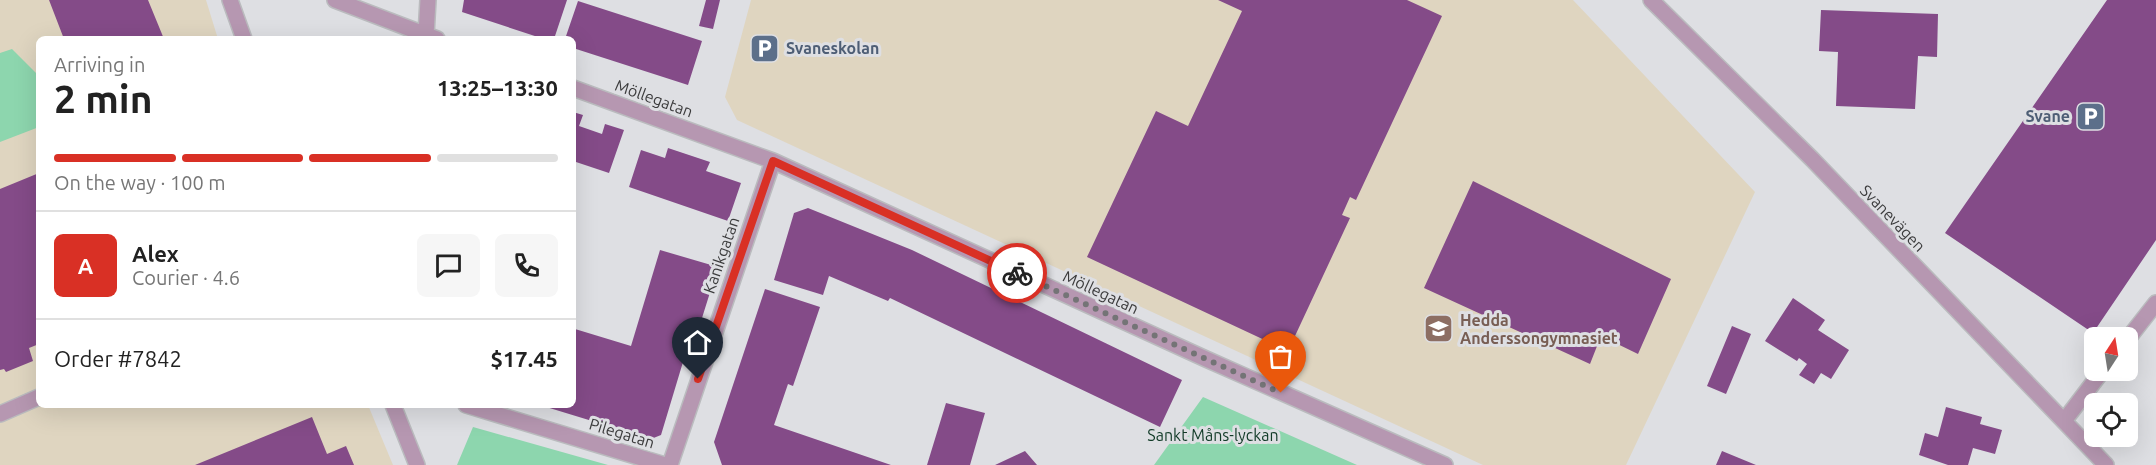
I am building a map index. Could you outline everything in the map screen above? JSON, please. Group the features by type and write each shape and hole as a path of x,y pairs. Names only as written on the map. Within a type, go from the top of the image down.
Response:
{"street":[{"path":"230,0 243,36"},
{"path":"335,0 429,36"},
{"path":"428,0 432,36"},
{"name":"Svanevägen","path":"1651,0 1812,159 2106,465"},
{"name":"Möllegatan","path":"576,89 773,161 1206,359 1445,465"},
{"name":"Kanikgatan","path":"670,465 773,161"},
{"path":"2137,327 2156,303"},
{"path":"2064,421 2095,381"},
{"path":"0,414 36,398"},
{"path":"394,408 417,465"},
{"name":"Pilegatan","path":"476,408 665,465"}],"shaded area":[{"path":"0,0 206,0 217,36 36,36 36,408 369,408 393,465 0,465"},
{"name":"Hedda Anderssongymnasiet","path":"751,0 1573,0 1755,192 1626,465 1483,465 737,120 725,97"}],"green space":[{"path":"12,49 36,73 36,128 0,142 0,53"},
{"name":"Sankt Måns-lyckan","path":"1203,397 1357,465 1154,465"},
{"path":"473,427 608,465 457,465"}],"building":[{"path":"49,0 148,0 163,36 63,36"},
{"path":"464,0 567,0 555,36 535,36 462,12"},
{"path":"706,0 720,0 713,29 699,26"},
{"path":"1218,0 1407,0 1442,16 1356,200 1350,197 1342,215 1350,218 1288,351 1087,257 1156,111 1188,126 1242,11"},
{"name":"Svane","path":"2107,0 2156,0 2156,240 2097,327 2084,327 1945,233"},
{"path":"578,1 702,41 688,85 576,49 576,36 566,36"},
{"path":"1821,10 1938,14 1937,57 1918,56 1915,109 1836,106 1838,52 1819,51"},
{"path":"576,113 583,115 579,126 602,134 605,124 624,130 609,173 576,162"},
{"path":"668,148 710,162 706,171 741,183 728,221 629,187 641,150 665,158"},
{"path":"36,174 36,345 29,348 33,361 6,372 4,369 0,370 0,189"},
{"path":"1473,181 1671,279 1638,354 1601,336 1590,364 1424,288"},
{"path":"808,208 912,250 1182,380 1160,427 890,298 888,301 829,276 823,295 774,280 794,213"},
{"path":"660,250 718,267 691,353 686,352 661,435 651,439 550,408 576,408 576,329 631,346"},
{"path":"765,289 820,307 793,386 788,384 774,425 891,465 722,465 714,442"},
{"path":"1793,298 1825,320 1818,330 1849,350 1831,379 1821,373 1814,384 1799,375 1807,364 1799,358 1797,361 1765,341"},
{"path":"1732,326 1751,334 1726,394 1707,386"},
{"path":"946,403 985,413 970,465 927,465"},
{"path":"1946,407 1982,417 1980,424 2002,430 1995,454 1973,448 1968,465 1948,465 1919,455 1925,433 1938,437"},
{"path":"312,417 327,454 346,446 354,465 195,465"},
{"path":"1025,451 1037,465 995,465"},
{"path":"1722,451 1756,465 1716,465"}],"way so far":[{"path":"1017,273 1281,393"}],"place":[{"name":"Svaneskolan","path":"765,48"},
{"name":"Svane","path":"2091,116"},
{"name":"Hedda Anderssongymnasiet","path":"1439,329"}],"route":[{"path":"698,379 773,161 1017,273"}]}
